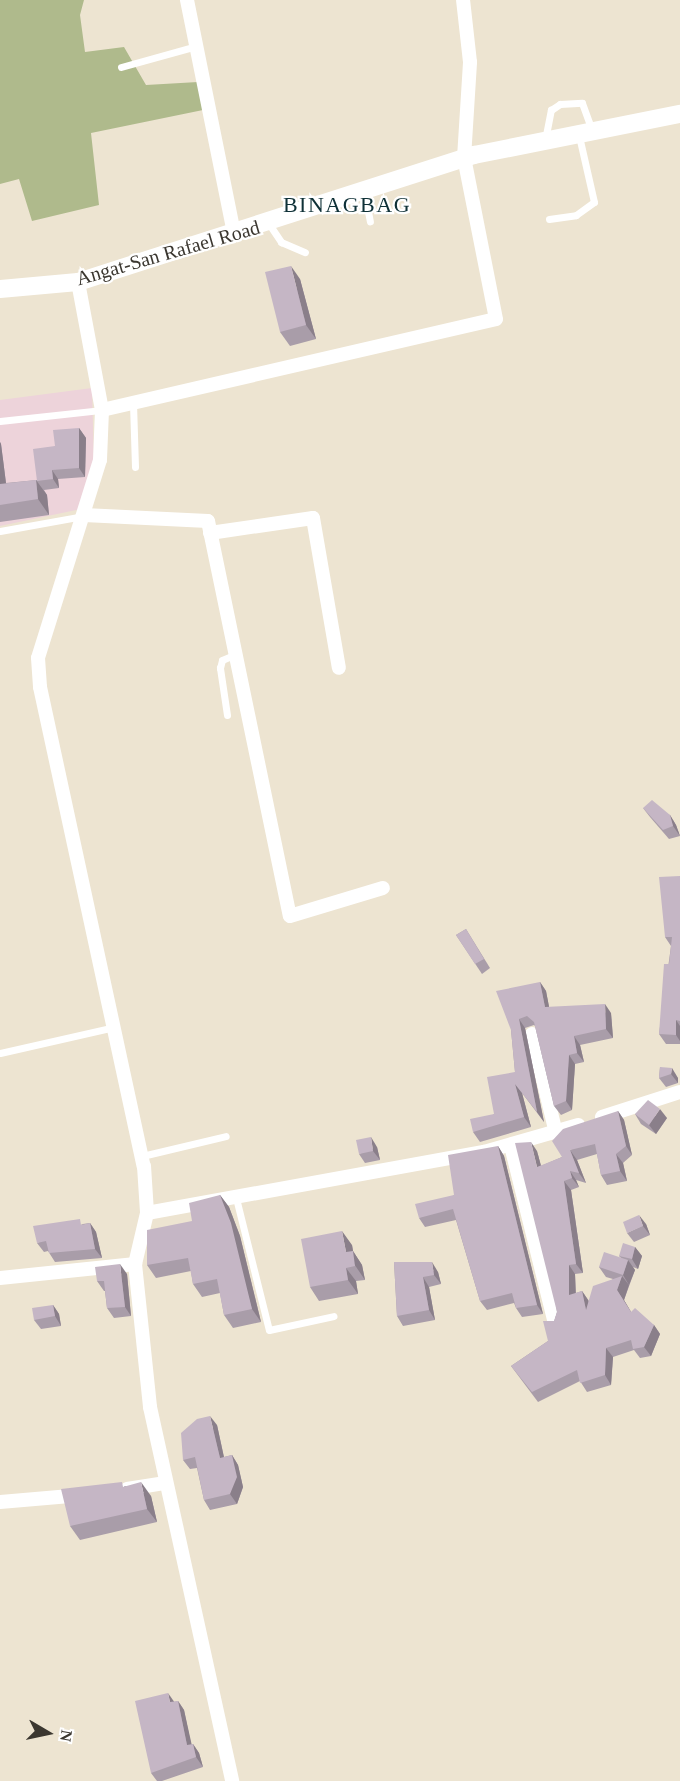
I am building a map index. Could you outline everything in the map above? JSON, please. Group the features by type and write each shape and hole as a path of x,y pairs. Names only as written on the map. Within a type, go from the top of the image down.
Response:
{"main road":[{"name":"Angat-San Rafael Road","path":"0,289 78,282 269,224 363,186 464,158 586,135 680,114"}],"street":[{"path":"187,0 234,234"},
{"path":"102,410 496,319 464,158 470,62 463,0"},
{"path":"78,282 102,410 100,460 38,658 39,678 117,1026 142,1156 147,1213 135,1264 150,1407 232,1781"},
{"path":"84,515 208,521 290,916 383,888"},
{"path":"210,533 313,518 339,668"},
{"path":"532,1034 556,1133"},
{"path":"147,1213 511,1146 680,1092"},
{"path":"511,1146 555,1324"},
{"path":"0,1278 135,1264"},
{"path":"0,1502 104,1492 166,1483"}],"lane":[{"path":"121,67 196,46"},
{"path":"544,142 551,110 560,104 582,103 594,202 576,215 549,219"},
{"path":"363,186 370,221"},
{"path":"269,224 281,242 305,252"},
{"path":"133,403 135,466"},
{"path":"0,421 102,410"},
{"path":"0,531 84,515"},
{"path":"227,715 220,668 222,660 236,654"},
{"path":"0,1053 117,1026"},
{"path":"142,1156 226,1136"},
{"path":"236,1198 269,1330 334,1316"}],"shaded area":[{"path":"92,388 94,465 81,509 0,526 0,400"}],"green space":[{"path":"0,0 84,0 80,15 85,52 124,47 146,85 198,82 203,110 91,133 99,205 32,221 19,179 0,184"}],"building":[{"path":"291,266 306,325 280,332 265,272"},
{"path":"79,428 79,468 52,470 53,479 37,481 33,449 55,446 53,430"},
{"path":"36,480 38,499 0,505 0,484"},
{"path":"652,800 670,815 673,826 663,830 643,808"},
{"path":"680,876 680,1021 676,1020 676,1035 659,1034 664,964 669,964 672,937 665,937 659,877"},
{"path":"466,929 484,959 475,964 456,935"},
{"path":"540,982 545,1007 605,1004 606,1029 574,1036 577,1053 569,1055 566,1101 554,1106 534,1022 527,1016 519,1019 537,1112 515,1084 524,1117 473,1132 470,1119 494,1114 487,1077 515,1072 511,1030 496,991"},
{"path":"660,1067 672,1068 671,1074 659,1078"},
{"path":"648,1100 660,1109 649,1125 635,1114"},
{"path":"618,1111 626,1146 616,1154 620,1171 601,1175 595,1144 570,1150 579,1173 570,1171 572,1178 564,1181 576,1264 569,1265 569,1295 582,1291 586,1310 593,1286 622,1276 617,1290 631,1312 635,1308 654,1325 644,1347 633,1349 631,1340 606,1348 605,1375 580,1383 577,1370 532,1392 511,1366 548,1341 543,1321 554,1321 557,1312 515,1143 531,1142 537,1167 562,1157 552,1141 563,1129"},
{"path":"371,1137 373,1151 359,1154 356,1140"},
{"path":"498,1146 537,1305 516,1308 512,1293 480,1301 453,1209 419,1218 415,1204 454,1195 448,1155"},
{"path":"220,1195 231,1223 252,1309 224,1315 217,1279 193,1284 188,1258 147,1265 147,1230 192,1221 189,1203"},
{"path":"639,1215 643,1226 627,1233 623,1222"},
{"path":"80,1219 81,1225 90,1223 95,1249 49,1253 46,1241 37,1243 33,1226"},
{"path":"342,1231 346,1252 353,1251 355,1266 346,1268 348,1280 310,1287 301,1239"},
{"path":"623,1243 635,1247 632,1259 619,1256"},
{"path":"604,1252 628,1260 623,1275 599,1267"},
{"path":"394,1262 432,1262 434,1275 423,1277 429,1310 397,1316"},
{"path":"120,1264 125,1307 107,1308 104,1281 97,1281 95,1267"},
{"path":"53,1305 55,1316 34,1320 32,1308"},
{"path":"210,1416 220,1458 232,1455 237,1477 230,1494 204,1500 195,1457 183,1460 181,1433 197,1419"},
{"path":"122,1482 123,1487 141,1482 147,1509 70,1526 61,1489"},
{"path":"168,1693 170,1702 178,1701 187,1745 193,1744 196,1757 151,1773 135,1701"}],"district":[{"name":"BINAGBAG","path":"347,205"}]}
